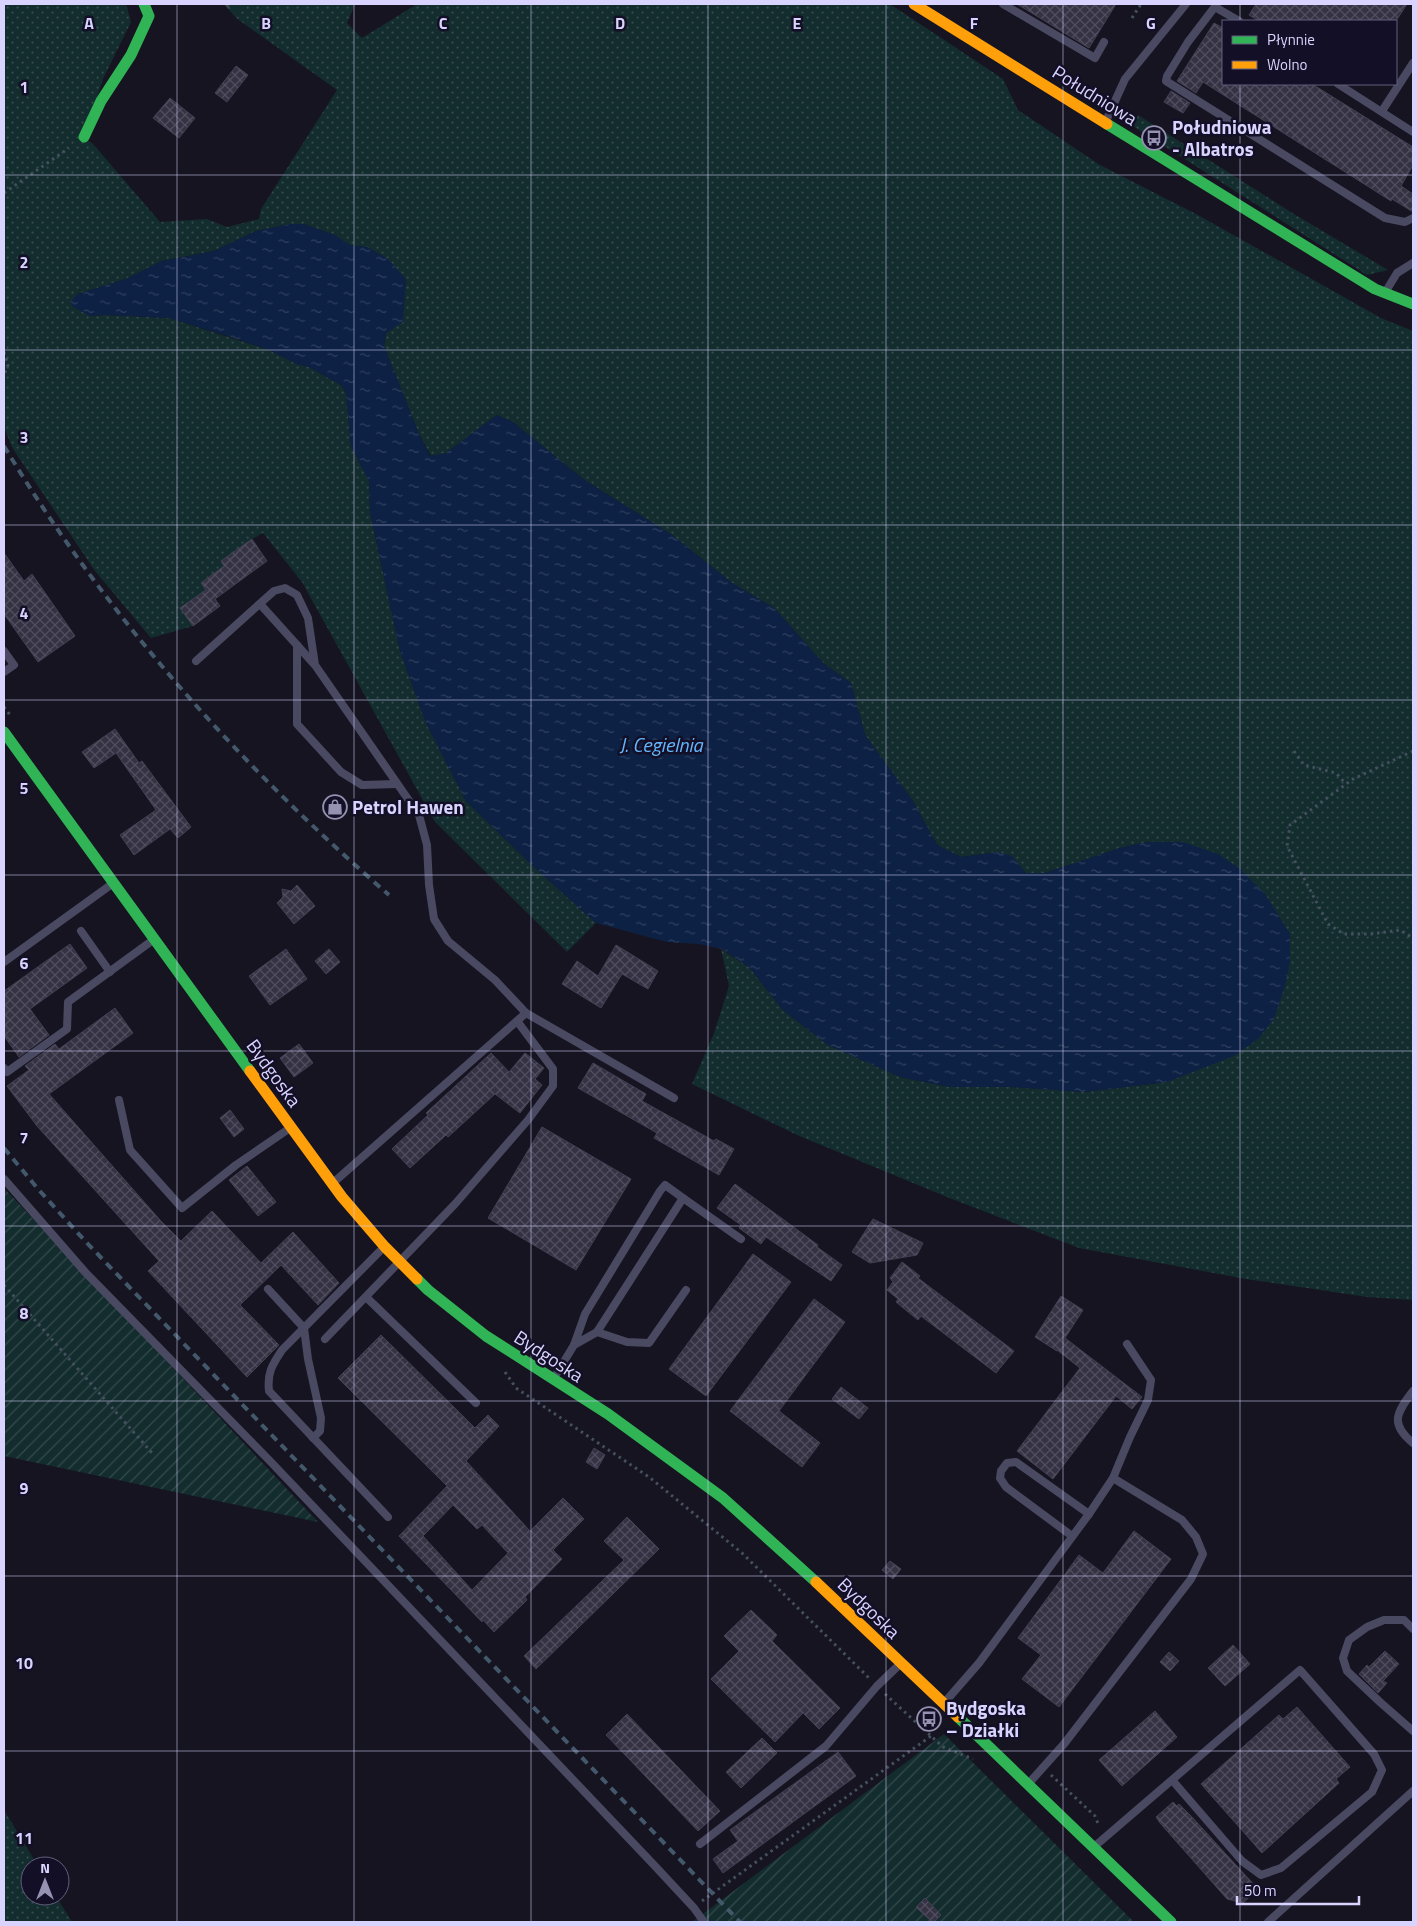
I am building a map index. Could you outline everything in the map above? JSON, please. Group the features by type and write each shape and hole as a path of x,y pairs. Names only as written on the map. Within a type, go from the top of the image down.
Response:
{"street":[{"path":"84,137 101,101 131,55 149,16 144,4"},
{"name":"Południowa","path":"914,4 1375,289 1413,304"},
{"name":"Bydgoska","path":"4,732 332,1184 385,1247 428,1290 486,1336 608,1414 724,1498 855,1618 1171,1922"}],"lane":[{"path":"1003,4 1095,58 1104,42"},
{"path":"1106,122 1125,79 1186,4"},
{"path":"1238,20 1216,5 1188,42 1167,76 1166,81 1385,218 1405,222 1413,218"},
{"path":"1382,112 1413,63"},
{"path":"1340,85 1413,132"},
{"path":"1385,293 1397,273 1413,263"},
{"path":"196,661 274,591 285,588 297,594 308,618 315,665"},
{"path":"260,604 315,665 419,814 427,846 429,885 434,919 448,941 495,980 526,1013 674,1098"},
{"path":"297,645 297,724 341,772 362,786 397,784"},
{"path":"4,651 14,665 4,672"},
{"path":"4,962 114,882"},
{"path":"81,931 110,972"},
{"path":"4,1068 7,1072 66,1029 68,1002 155,939"},
{"path":"332,1184 526,1013"},
{"path":"325,1339 455,1204 522,1127 554,1086 554,1069 517,1021"},
{"path":"119,1100 130,1150 182,1208 236,1165 292,1127"},
{"path":"4,1179 85,1272 269,1460 694,1908 704,1922"},
{"path":"553,1379 574,1345 585,1314 660,1191 666,1185 741,1239"},
{"path":"574,1345 597,1332 683,1198"},
{"path":"385,1247 282,1350 273,1364 268,1379 269,1391 388,1517"},
{"path":"268,1289 304,1328 308,1360 321,1418 320,1431 313,1438"},
{"path":"597,1332 627,1342 648,1344 686,1290"},
{"path":"366,1297 476,1403"},
{"path":"944,1703 979,1663 1089,1514 1113,1478 1148,1400 1151,1380 1127,1344"},
{"path":"1413,1391 1400,1408 1398,1426 1403,1435 1413,1443"},
{"path":"1072,1536 1006,1487 1000,1478 1001,1471 1007,1463 1016,1462 1089,1514"},
{"path":"1028,1784 1064,1744 1191,1579 1203,1554 1196,1537 1182,1520 1113,1478"},
{"path":"1413,1629 1404,1620 1384,1620 1367,1627 1349,1640 1343,1658 1347,1671 1413,1731"},
{"path":"700,1844 826,1746 878,1686 901,1663"},
{"path":"1094,1848 1172,1780 1300,1670 1374,1754 1382,1770 1372,1792 1281,1868 1261,1875 1242,1861 1172,1780"},
{"path":"1268,1922 1413,1791"}],"path":[{"path":"1132,18 1141,4"},
{"path":"4,193 84,137"},
{"path":"4,352 8,365 4,375"},
{"path":"1294,751 1304,764 1336,773 1346,784"},
{"path":"1413,751 1353,779 1290,825 1287,846 1328,924 1344,934 1371,934 1400,930 1413,938"},
{"path":"4,1285 152,1453"},
{"path":"694,1908 931,1736"}],"green space":[{"path":"4,4 126,4 131,22 103,79 84,137 94,145 160,222 207,219 227,227 259,219 261,209 337,90 236,18 248,4 355,4 347,23 362,38 417,4 890,4 1003,79 1018,110 1100,165 1196,214 1381,318 1413,331 1413,1300 1367,1297 1246,1279 1079,1248 947,1197 797,1135 692,1084 714,1033 729,986 721,949 749,967 783,1010 828,1045 900,1077 950,1087 1011,1087 1083,1092 1167,1082 1147,842 1120,848 1045,873 1026,873 998,852 961,857 937,845 913,801 865,735 851,683 824,664 774,608 732,583 672,535 583,479 513,422 497,415 446,453 431,456 419,434 384,346 388,259 367,247 349,245 335,235 303,224 291,224 256,231 214,251 162,261 126,279 78,294 90,316 169,318 269,350 297,364 309,367 341,385 346,392 351,446 369,481 370,512 400,651 426,723 466,801 536,869 596,923 567,952 435,822 302,582 263,533 252,539 224,566 201,583 206,590 181,608 193,626 151,638 95,571 13,449 4,428"},
{"path":"224,4 248,4 236,18"},
{"path":"1138,115 1294,214 1388,270 1367,275 1131,125"},
{"path":"4,1188 318,1522 4,1456"},
{"path":"944,1734 1134,1922 692,1922"},
{"path":"4,1810 32,1856 20,1856 20,1906 62,1906 72,1922 4,1922"}],"water":[{"name":"J. Cegielnia","path":"291,224 303,224 335,235 350,245 367,247 388,259 406,279 403,322 386,333 384,346 419,434 430,456 446,453 497,415 513,422 583,479 672,535 732,583 774,608 824,664 851,683 865,735 913,801 937,845 961,857 998,852 1012,856 1026,873 1045,873 1120,848 1147,842 1183,842 1218,854 1239,868 1265,894 1290,934 1290,962 1285,986 1274,1019 1258,1039 1234,1056 1167,1082 1083,1092 1011,1087 950,1087 900,1077 828,1045 783,1010 749,967 722,949 699,944 667,942 596,923 536,869 466,801 426,723 400,651 370,512 369,481 351,446 346,392 341,385 309,367 297,364 269,350 169,318 90,316 73,307 70,302 78,294 126,279 162,261 214,251 256,231"}],"building":[{"path":"1017,4 1116,4 1089,48"},
{"path":"1256,4 1407,4 1397,20 1257,20 1249,15"},
{"path":"1214,23 1222,27 1222,85 1314,85 1413,147 1413,165 1401,186 1413,194 1413,212 1392,199 1391,201 1203,82 1196,93 1177,81"},
{"path":"236,66 248,75 227,102 215,93"},
{"path":"1171,91 1190,103 1183,113 1164,102"},
{"path":"170,98 195,118 179,138 153,118"},
{"path":"252,539 267,561 215,599 220,606 193,626 180,608 206,590 201,583 224,566 221,561"},
{"path":"4,553 24,581 32,574 75,636 38,662 4,614"},
{"path":"115,729 139,763 142,761 191,827 178,838 170,829 134,855 120,835 156,810 116,753 94,768 82,752"},
{"path":"297,885 315,906 294,924 277,903 283,897 282,889 291,891"},
{"path":"70,944 87,968 30,1009 49,1035 19,1057 4,1036 4,991"},
{"path":"616,945 658,971 648,989 622,974 601,1008 562,984 577,961 598,976"},
{"path":"286,949 307,979 270,1005 249,976"},
{"path":"329,949 340,962 326,974 315,961"},
{"path":"115,1008 133,1033 49,1094 160,1220 181,1241 212,1211 261,1263 293,1232 339,1283 318,1305 281,1265 240,1305 279,1345 247,1377 148,1271 159,1261 37,1126 7,1086 29,1070 25,1066 55,1044 59,1049"},
{"path":"299,1044 313,1063 294,1077 280,1058"},
{"path":"491,1053 509,1072 525,1053 544,1068 535,1079 542,1085 520,1113 495,1094 448,1137 446,1135 410,1168 392,1149 428,1115 426,1113"},
{"path":"593,1063 646,1094 642,1101 714,1141 716,1139 734,1149 719,1175 654,1138 657,1133 578,1088"},
{"path":"230,1110 244,1129 234,1137 220,1118"},
{"path":"542,1127 631,1179 576,1270 488,1218"},
{"path":"247,1166 276,1202 258,1216 229,1180"},
{"path":"735,1184 842,1265 831,1281 766,1237 761,1244 739,1228 741,1225 717,1208"},
{"path":"873,1219 923,1243 917,1255 870,1263 852,1252"},
{"path":"753,1254 791,1282 706,1396 669,1369"},
{"path":"902,1262 920,1276 918,1278 1014,1351 996,1373 921,1316 918,1320 896,1302 898,1299 887,1290 893,1282 890,1278"},
{"path":"1061,1296 1083,1310 1065,1338 1142,1397 1132,1409 1116,1396 1053,1479 1017,1451 1080,1368 1057,1350 1035,1337"},
{"path":"814,1299 845,1322 779,1411 820,1443 802,1467 730,1411"},
{"path":"381,1335 475,1428 488,1415 499,1426 466,1461 530,1531 563,1498 584,1519 553,1550 562,1559 525,1597 527,1600 494,1632 399,1536 447,1486 338,1378","holes":["453,1505 477,1529 482,1525 508,1553 472,1590 423,1536"]},
{"path":"841,1387 868,1408 859,1419 832,1399"},
{"path":"594,1448 605,1455 597,1469 586,1462"},
{"path":"627,1517 659,1549 536,1669 524,1656 624,1560 604,1541"},
{"path":"1134,1531 1171,1559 1059,1707 1022,1679 1041,1655 1018,1638 1079,1555 1103,1573"},
{"path":"890,1561 901,1569 893,1579 882,1570"},
{"path":"751,1610 777,1635 772,1641 840,1708 819,1729 803,1713 775,1742 711,1679 739,1651 724,1636"},
{"path":"1233,1645 1250,1664 1225,1686 1208,1668"},
{"path":"1385,1651 1399,1664 1383,1681 1387,1683 1378,1693 1359,1674"},
{"path":"1169,1652 1179,1661 1170,1671 1160,1662"},
{"path":"1297,1707 1350,1767 1336,1779 1339,1783 1262,1853 1201,1784 1279,1715 1283,1719"},
{"path":"1155,1711 1177,1737 1122,1786 1099,1760"},
{"path":"627,1714 720,1811 698,1831 606,1735"},
{"path":"762,1738 777,1753 741,1788 726,1772"},
{"path":"838,1752 856,1776 723,1873 713,1859 738,1841 730,1830"},
{"path":"1173,1802 1177,1806 1179,1804 1191,1816 1258,1889 1243,1903 1227,1899 1160,1823 1156,1817"},
{"path":"925,1898 941,1915 934,1922 916,1907"}],"railway":[{"path":"4,446 86,570 178,686 280,794 389,895"},
{"path":"4,1148 86,1242 740,1922"}],"traffic: fast":[{"path":"84,137 101,101 131,55 149,16 144,4"},
{"path":"1107,124 1375,289 1413,304"},
{"path":"4,732 250,1071"},
{"path":"417,1279 486,1336 608,1414 723,1498 816,1582"},
{"path":"958,1717 1171,1922"}],"traffic: slow":[{"path":"914,4 1107,124"},
{"path":"250,1071 342,1197 385,1247 417,1279"},
{"path":"816,1582 958,1717"}],"place":[{"name":"Południowa - Albatros","path":"1154,138"},
{"name":"Petrol Hawen","path":"335,807"},
{"name":"Bydgoska – Działki","path":"929,1719"}]}
